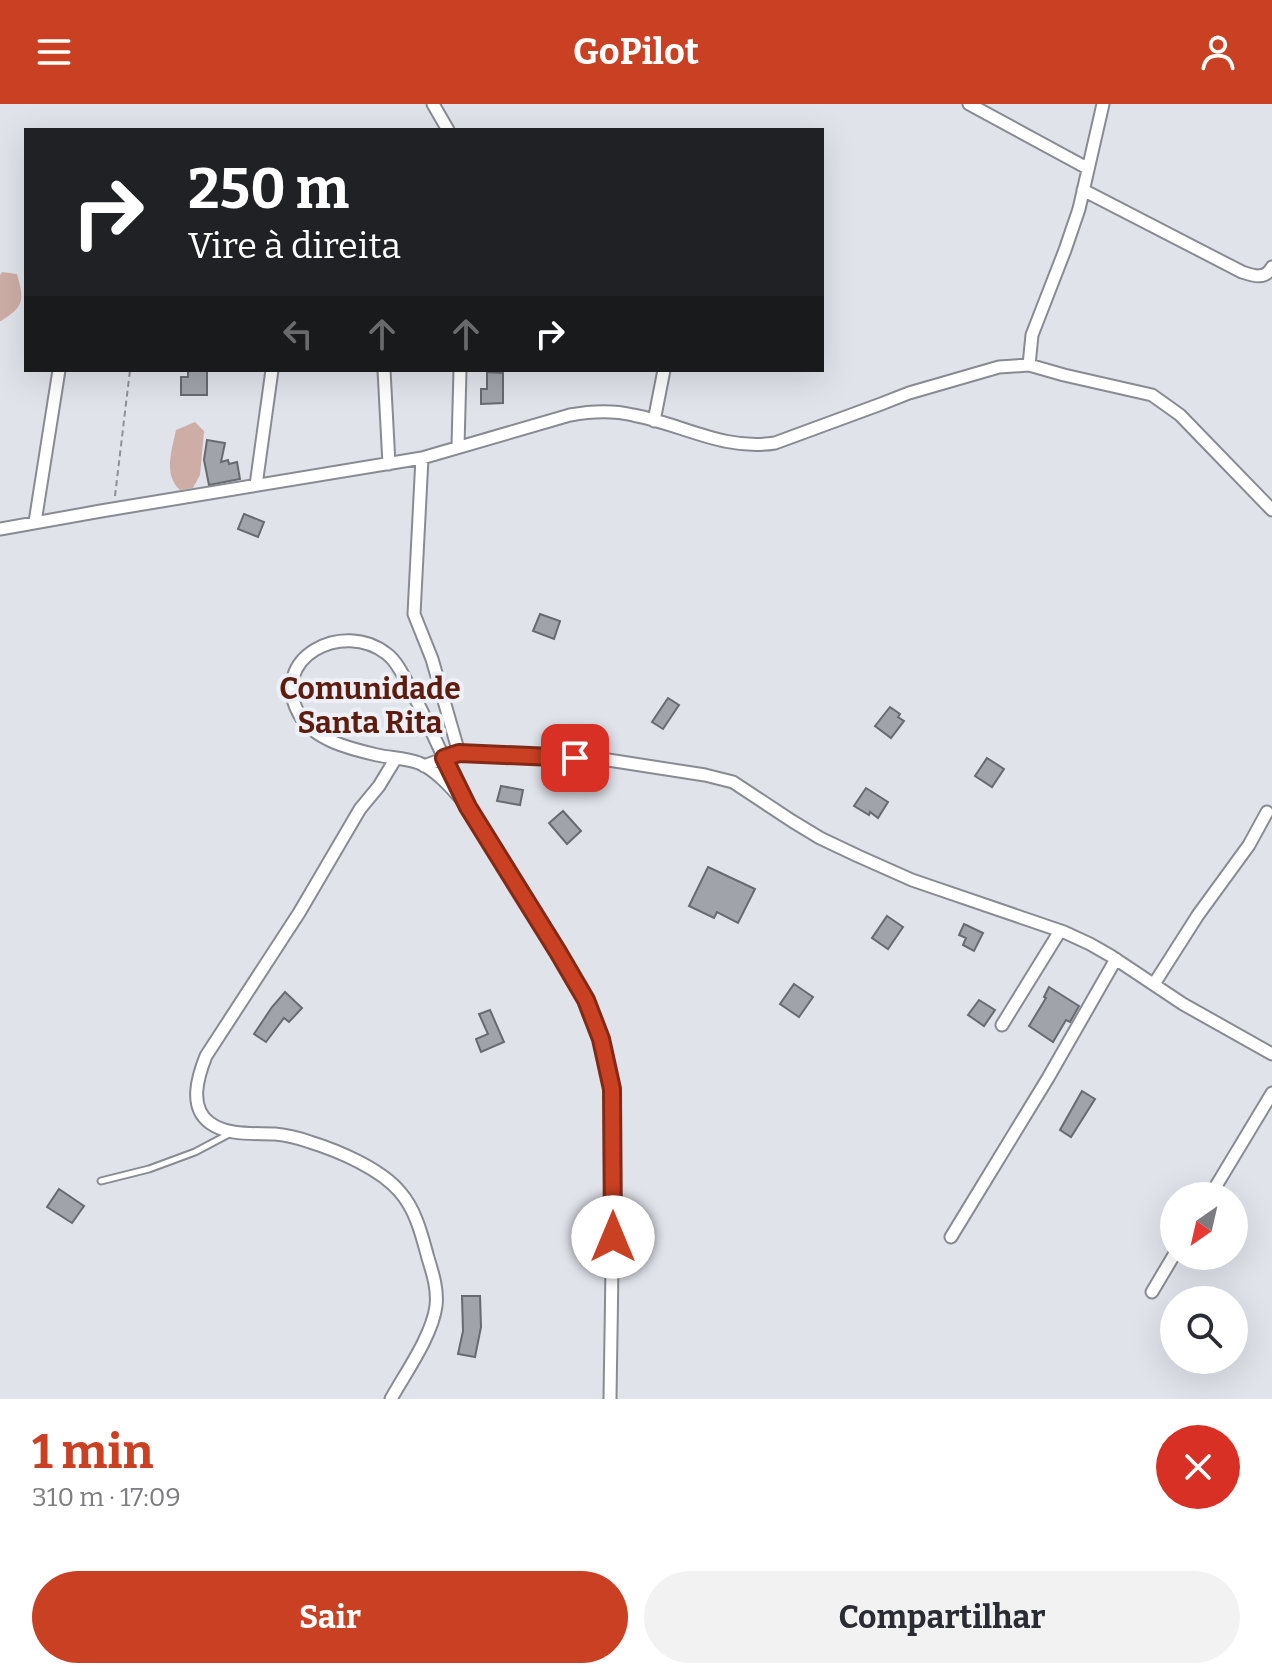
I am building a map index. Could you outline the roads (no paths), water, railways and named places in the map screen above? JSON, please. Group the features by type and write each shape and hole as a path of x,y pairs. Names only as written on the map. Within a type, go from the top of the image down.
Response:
{"street":[{"path":"433,104 447,128"},
{"path":"969,104 1087,168"},
{"path":"1029,365 1032,335 1079,209 1103,104"},
{"path":"1083,190 1242,272 1261,276 1269,273 1272,267"},
{"path":"0,529 422,458 592,411 634,415 727,443 756,446 793,438 909,393 999,367 1029,365 1152,395 1180,415 1271,505"},
{"path":"35,522 59,372"},
{"path":"256,485 272,372"},
{"path":"384,372 389,464"},
{"path":"458,446 460,372"},
{"path":"654,421 664,372"},
{"path":"422,458 414,614 432,659 459,753"},
{"path":"468,807 445,782 424,766 348,747 310,728 299,714 292,691 293,677 305,657 328,642 346,639 362,641 388,654 419,704 468,807 586,1000 601,1039 612,1089 610,1399"},
{"path":"424,766 459,753 602,759 733,782 801,827 858,856 912,880 1090,944 1202,1016 1272,1054"},
{"path":"391,1399 432,1323 436,1305 436,1285 424,1244 415,1216 401,1192 361,1163 312,1142 278,1134 233,1132 208,1123 199,1109 196,1096 198,1076 206,1056 292,925 360,809 396,758"},
{"path":"1154,984 1198,915 1249,845 1267,812"},
{"path":"1002,1025 1060,931"},
{"path":"951,1237 1116,959"},
{"path":"1218,1182 1272,1093"},
{"path":"1152,1292 1165,1270"}],"lane":[{"path":"101,1181 149,1169 195,1152 233,1132"}],"district":[{"name":"Comunidade Santa Rita","path":"370,706"}]}
